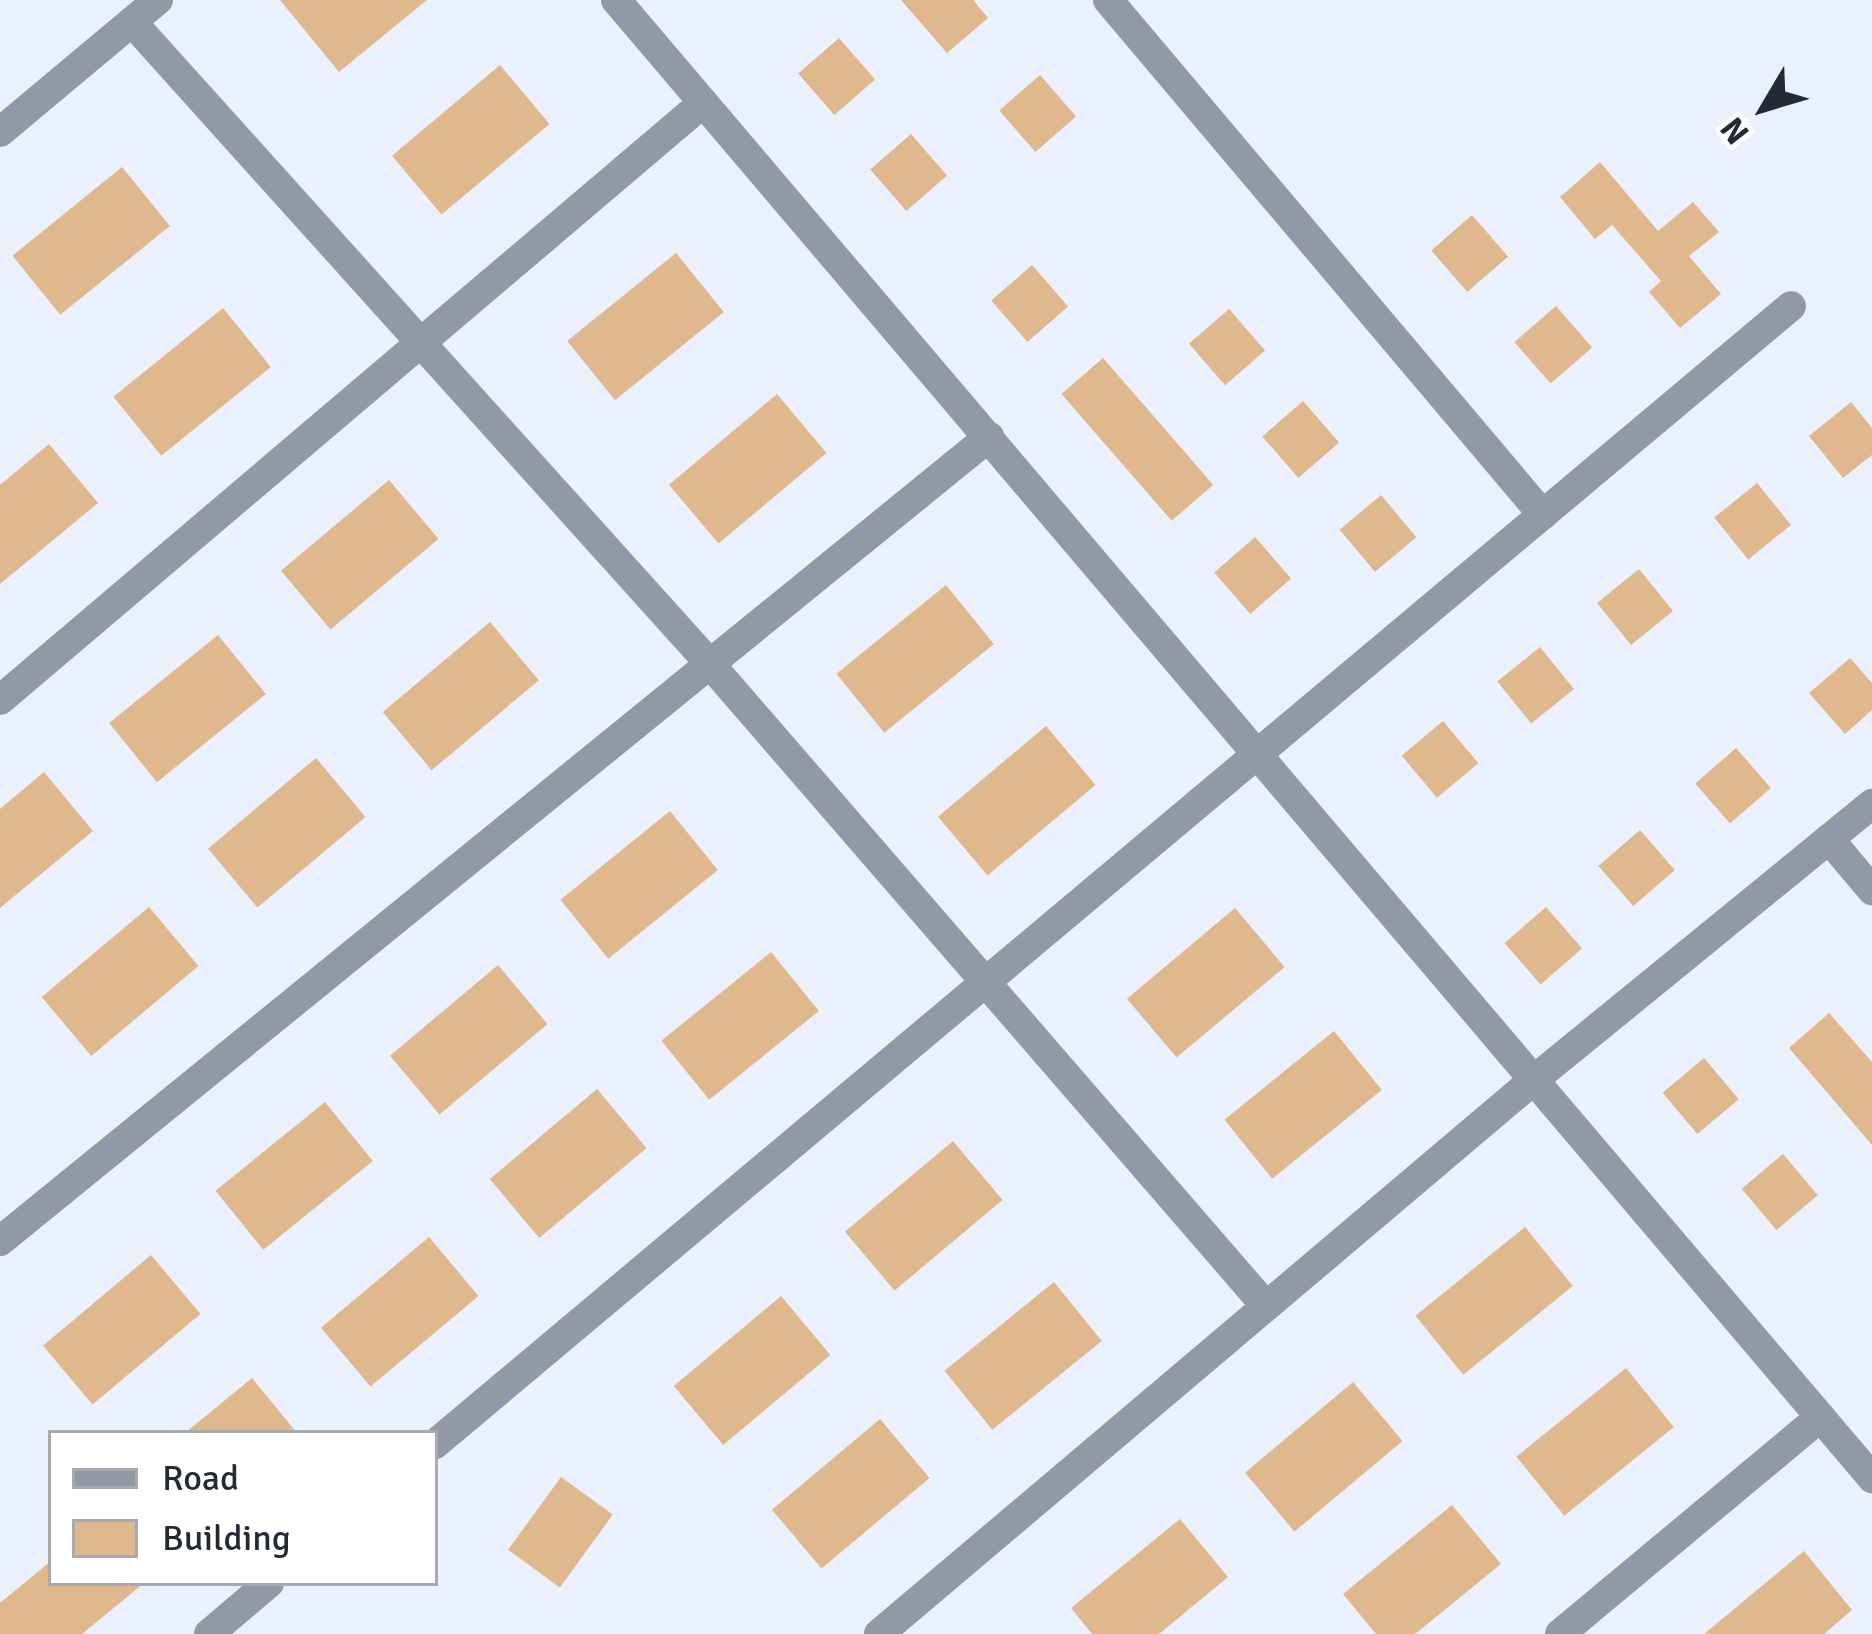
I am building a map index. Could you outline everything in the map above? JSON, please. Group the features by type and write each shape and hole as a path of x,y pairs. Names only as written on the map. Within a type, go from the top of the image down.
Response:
{"street":[{"path":"0,132 158,0"},
{"path":"616,0 1872,1478"},
{"path":"1108,0 1543,515"},
{"path":"132,22 710,664 1266,1306"},
{"path":"0,700 703,103"},
{"path":"438,1441 1791,306"},
{"path":"0,1241 988,437"},
{"path":"879,1634 1536,1078 1872,804"},
{"path":"1829,839 1872,890"},
{"path":"1560,1634 1820,1417"},
{"path":"208,1634 265,1586"}],"building":[{"path":"280,0 427,0 339,72"},
{"path":"901,0 973,0 988,18 947,53"},
{"path":"839,38 875,80 834,115 798,73"},
{"path":"500,65 549,124 441,215 392,156"},
{"path":"1040,75 1076,117 1035,152 999,110"},
{"path":"911,134 947,176 906,211 870,169"},
{"path":"1600,162 1658,231 1693,202 1719,232 1689,256 1721,294 1680,328 1649,292 1661,281 1612,225 1595,239 1560,197"},
{"path":"122,167 170,226 60,315 12,256"},
{"path":"1472,215 1508,257 1467,292 1431,250"},
{"path":"676,253 724,312 615,400 567,341"},
{"path":"1032,265 1068,307 1027,342 991,300"},
{"path":"1556,306 1592,348 1551,384 1514,342"},
{"path":"223,308 271,367 161,456 113,397"},
{"path":"1229,309 1265,351 1225,385 1189,344"},
{"path":"1103,358 1213,485 1172,521 1061,394"},
{"path":"777,394 826,453 718,544 669,485"},
{"path":"1303,401 1339,443 1298,478 1262,436"},
{"path":"1851,402 1872,428 1872,455 1843,478 1809,436"},
{"path":"49,444 98,503 0,584 0,485"},
{"path":"389,480 438,539 330,630 281,571"},
{"path":"1757,483 1791,525 1748,560 1714,518"},
{"path":"1381,495 1416,537 1375,572 1340,530"},
{"path":"1255,537 1291,579 1250,614 1214,572"},
{"path":"1639,569 1673,611 1631,645 1597,603"},
{"path":"946,585 994,644 884,733 836,674"},
{"path":"490,622 539,680 432,770 383,712"},
{"path":"218,635 266,694 157,782 109,723"},
{"path":"1540,647 1574,689 1531,724 1497,682"},
{"path":"1850,658 1872,683 1872,710 1845,734 1809,693"},
{"path":"1443,721 1478,763 1437,798 1402,756"},
{"path":"1046,726 1095,785 987,876 938,817"},
{"path":"1736,748 1771,788 1730,823 1695,783"},
{"path":"316,758 365,817 257,908 208,849"},
{"path":"44,772 93,831 0,908 0,809"},
{"path":"670,811 718,870 608,959 560,900"},
{"path":"1640,830 1675,870 1633,906 1598,866"},
{"path":"149,907 198,966 91,1056 42,997"},
{"path":"1546,907 1582,949 1541,985 1504,943"},
{"path":"1235,908 1284,967 1176,1058 1127,999"},
{"path":"771,952 819,1011 709,1100 661,1041"},
{"path":"498,965 547,1024 439,1115 390,1056"},
{"path":"1829,1013 1872,1062 1872,1145 1789,1048"},
{"path":"1334,1031 1382,1090 1272,1179 1224,1120"},
{"path":"1704,1058 1739,1099 1697,1134 1663,1093"},
{"path":"597,1089 646,1148 539,1238 490,1179"},
{"path":"325,1102 373,1161 263,1250 215,1191"},
{"path":"953,1141 1002,1200 894,1291 845,1232"},
{"path":"1783,1154 1818,1195 1776,1230 1742,1189"},
{"path":"1525,1227 1573,1286 1463,1375 1415,1316"},
{"path":"429,1237 478,1296 370,1387 321,1328"},
{"path":"151,1255 200,1314 92,1405 43,1346"},
{"path":"1054,1282 1102,1341 992,1430 944,1371"},
{"path":"781,1296 830,1355 723,1445 674,1386"},
{"path":"1626,1368 1674,1427 1564,1516 1516,1457"},
{"path":"252,1378 295,1430 189,1430"},
{"path":"1353,1382 1402,1441 1294,1532 1245,1473"},
{"path":"880,1419 929,1478 821,1569 772,1510"},
{"path":"561,1477 613,1515 560,1587 508,1550"},
{"path":"1452,1505 1501,1564 1415,1634 1376,1634 1343,1594"},
{"path":"1180,1519 1228,1577 1159,1634 1092,1634 1071,1608"},
{"path":"1804,1551 1852,1610 1824,1634 1704,1634"},
{"path":"48,1563 48,1586 140,1586 82,1634 0,1634 0,1603"}]}
